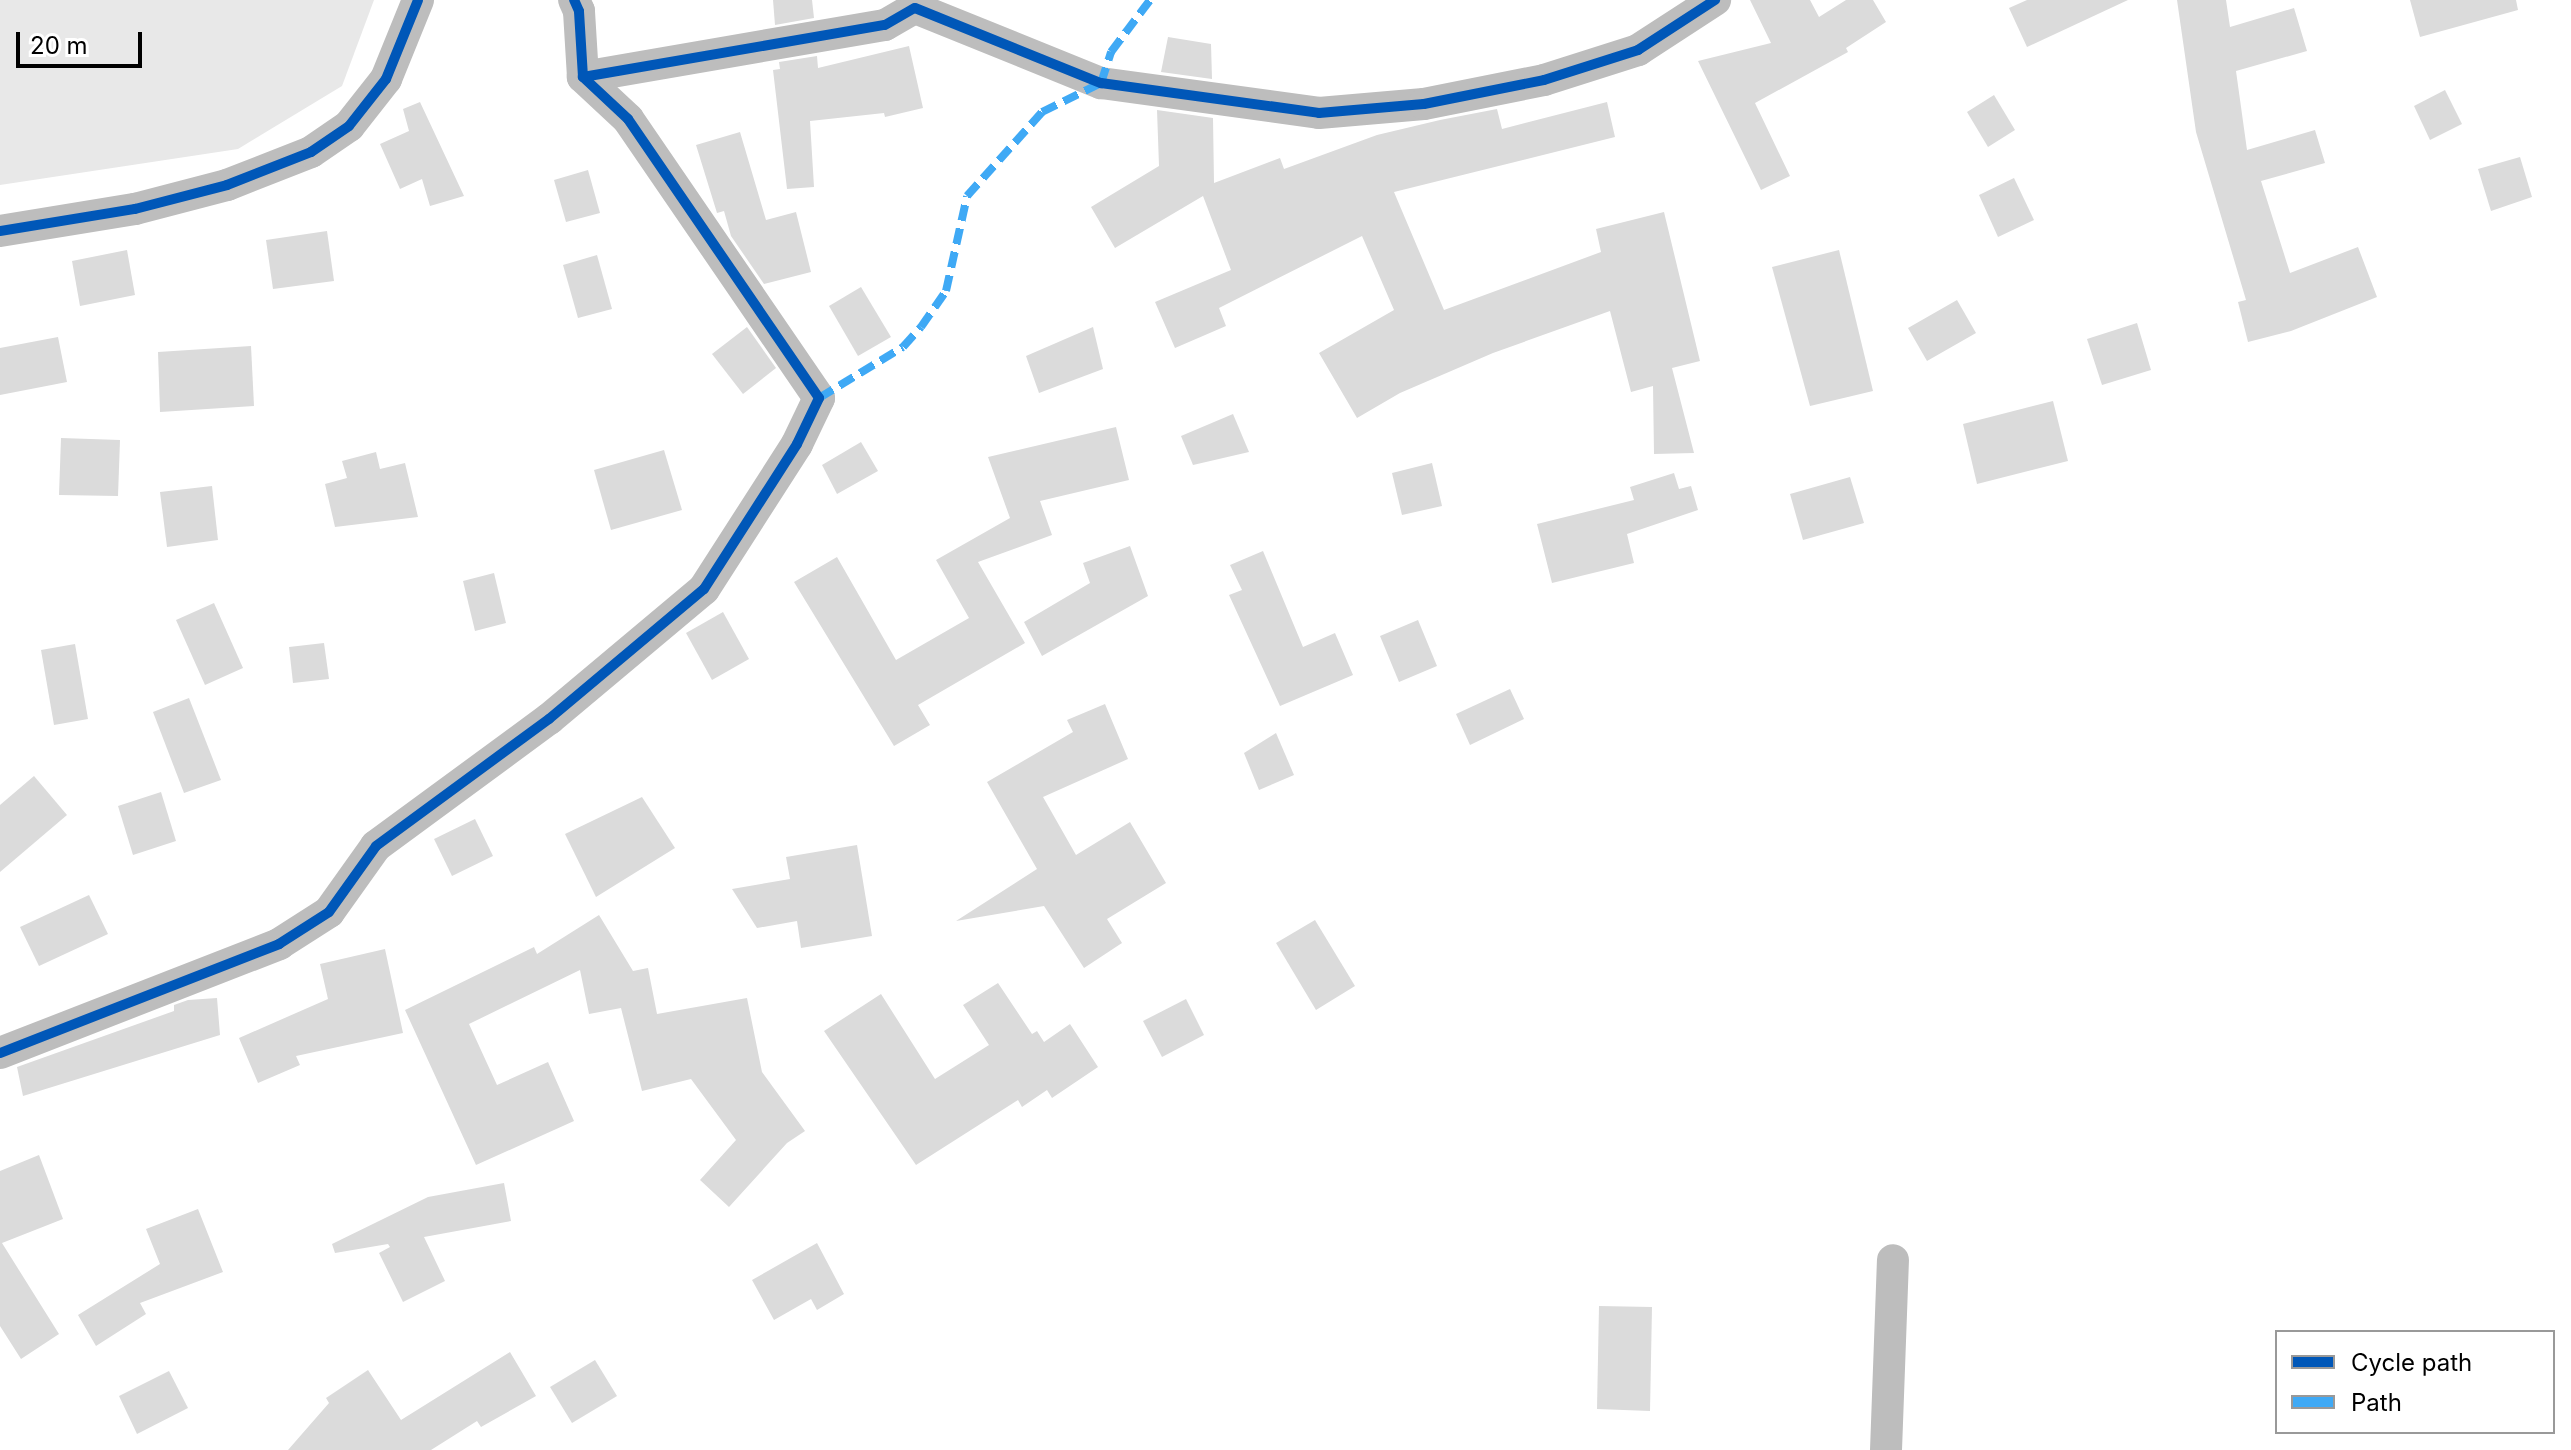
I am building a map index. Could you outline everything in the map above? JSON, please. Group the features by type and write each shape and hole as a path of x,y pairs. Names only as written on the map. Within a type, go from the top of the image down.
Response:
{"street":[{"path":"0,231 135,209 227,185 311,152 349,126 386,79 418,0"},
{"path":"0,1053 279,944 329,912 376,846 549,719 704,589 797,444 819,398 628,119 583,77 579,11 574,0"},
{"path":"583,77 885,25 912,4 1101,83 1319,113 1424,104 1544,80 1638,50 1715,0"},
{"path":"1886,1450 1893,1260"}],"shaded area":[{"path":"0,0 374,0 342,86 238,149 0,185"}],"building":[{"path":"773,0 812,0 814,18 775,25"},
{"path":"1750,0 1810,0 1819,17 1846,0 1873,0 1886,22 1846,48 1848,52 1755,103 1790,176 1761,190 1698,61 1771,43"},
{"path":"2027,0 2128,0 2027,47 2009,8"},
{"path":"2177,0 2226,0 2230,27 2294,8 2307,51 2236,71 2247,150 2315,130 2325,163 2261,181 2290,273 2358,247 2377,297 2291,331 2248,342 2238,302 2246,300 2196,132"},
{"path":"2410,0 2516,0 2518,10 2420,37"},
{"path":"1168,37 1211,44 1212,79 1161,72"},
{"path":"909,46 923,108 885,117 884,113 810,121 814,187 787,189 773,70 780,69 779,62 817,56 818,68"},
{"path":"2445,90 2462,124 2430,140 2414,106"},
{"path":"1994,95 2015,130 1988,147 1967,112"},
{"path":"420,102 464,196 430,206 422,179 400,189 380,144 409,131 403,109"},
{"path":"1607,102 1615,137 1394,192 1444,310 1601,252 1596,229 1664,212 1700,361 1672,368 1694,453 1654,454 1653,386 1631,392 1610,311 1493,353 1400,393 1357,418 1319,353 1394,310 1362,236 1219,308 1226,326 1175,348 1155,302 1231,270 1203,196 1115,248 1091,207 1159,166 1157,110 1213,118 1214,183 1280,158 1284,169 1377,135 1440,120 1497,109 1502,129"},
{"path":"740,132 766,220 796,212 811,272 764,284 731,236 724,211 717,213 696,145"},
{"path":"2520,157 2532,197 2491,211 2478,169"},
{"path":"588,170 600,213 566,222 554,180"},
{"path":"2014,178 2034,220 1998,237 1979,195"},
{"path":"327,231 334,281 273,289 266,240"},
{"path":"127,250 135,295 80,306 72,261"},
{"path":"1839,250 1873,391 1810,406 1772,267"},
{"path":"597,255 612,309 578,318 563,265"},
{"path":"861,287 891,337 858,356 829,306"},
{"path":"1957,300 1976,333 1927,361 1908,328"},
{"path":"2137,323 2151,370 2102,385 2087,339"},
{"path":"747,327 776,368 743,394 712,354"},
{"path":"1093,327 1103,369 1039,393 1026,356"},
{"path":"58,337 67,382 0,395 0,348"},
{"path":"251,346 254,406 160,412 158,352"},
{"path":"2053,401 2068,461 1977,484 1963,424"},
{"path":"1233,414 1249,452 1193,465 1181,436"},
{"path":"1116,427 1129,480 1040,501 1052,535 978,562 1025,643 918,705 930,725 894,746 794,582 837,557 896,660 969,618 936,560 1010,518 988,457"},
{"path":"61,438 120,440 118,496 59,495"},
{"path":"861,442 878,471 837,494 822,465"},
{"path":"664,450 682,510 611,530 594,470"},
{"path":"376,452 380,469 405,463 418,517 335,527 325,484 347,478 342,461"},
{"path":"1432,463 1442,506 1402,515 1392,473"},
{"path":"1674,473 1679,489 1691,486 1698,510 1627,534 1634,563 1552,583 1537,524 1634,500 1630,487"},
{"path":"1850,477 1864,523 1803,540 1790,494"},
{"path":"212,486 218,540 167,547 160,492"},
{"path":"1130,546 1148,596 1042,656 1024,622 1090,583 1083,563"},
{"path":"1263,551 1303,647 1335,633 1353,675 1280,706 1229,595 1242,590 1230,565"},
{"path":"494,573 506,623 475,631 463,581"},
{"path":"214,603 243,668 205,685 176,620"},
{"path":"723,612 749,659 712,680 686,633"},
{"path":"1418,620 1437,666 1399,682 1380,636"},
{"path":"324,643 329,679 293,683 289,647"},
{"path":"75,644 88,719 54,725 41,650"},
{"path":"1510,689 1524,719 1470,745 1456,714"},
{"path":"189,698 221,780 184,793 153,712"},
{"path":"1105,704 1128,759 1043,797 1076,855 1130,822 1166,883 1107,919 1122,943 1084,968 1044,906 956,921 1037,869 987,782 1073,732 1067,720"},
{"path":"1276,733 1294,775 1259,790 1244,753"},
{"path":"34,776 67,815 0,872 0,805"},
{"path":"161,792 176,841 133,855 118,806"},
{"path":"642,797 675,848 596,897 565,834"},
{"path":"475,819 493,856 452,876 434,839"},
{"path":"857,845 872,936 801,948 797,921 757,928 732,889 790,879 786,857"},
{"path":"89,895 108,934 39,966 20,927"},
{"path":"599,915 633,971 648,968 657,1014 747,998 762,1072 805,1131 787,1143 729,1207 700,1180 736,1140 691,1079 642,1091 621,1008 589,1014 580,970 469,1024 497,1085 548,1062 574,1121 476,1165 405,1010 534,947 537,954"},
{"path":"1315,920 1355,986 1316,1010 1276,943"},
{"path":"385,949 403,1033 296,1056 300,1065 258,1083 239,1038 328,999 320,964"},
{"path":"998,983 1032,1034 1037,1031 1044,1042 1070,1024 1098,1067 1052,1098 1047,1090 1022,1107 1018,1100 916,1165 824,1031 881,994 935,1079 989,1045 963,1005"},
{"path":"217,998 220,1035 23,1096 17,1067 174,1011 174,1005 188,1000"},
{"path":"1186,999 1204,1035 1162,1057 1143,1021"},
{"path":"39,1155 63,1219 2,1243 59,1334 21,1359 0,1326 0,1171"},
{"path":"504,1183 511,1221 424,1237 445,1281 403,1302 379,1253 390,1247 388,1244 335,1253 332,1244 428,1197"},
{"path":"198,1209 223,1272 140,1303 146,1314 96,1346 78,1315 160,1264 146,1229"},
{"path":"817,1243 844,1294 817,1310 811,1299 774,1320 752,1280"},
{"path":"1599,1306 1652,1307 1650,1411 1597,1409"},
{"path":"510,1352 536,1396 481,1427 477,1421 431,1450 288,1450 329,1403 326,1398 368,1370 401,1420"},
{"path":"595,1360 617,1396 572,1423 550,1387"},
{"path":"169,1371 188,1408 137,1434 119,1396"}],"marked path":[{"path":"819,398 903,347 921,327 946,291 967,196 1042,112 1101,83 1111,52 1150,0"}],"cycle path":[{"path":"0,231 135,209 227,185 311,152 349,126 386,79 418,0"},
{"path":"0,1053 279,944 329,912 376,846 549,719 704,589 797,444 819,398 628,119 583,77 579,11 574,0"},
{"path":"583,77 885,25 915,8 1101,83 1319,113 1424,104 1544,80 1638,50 1715,0"}]}
